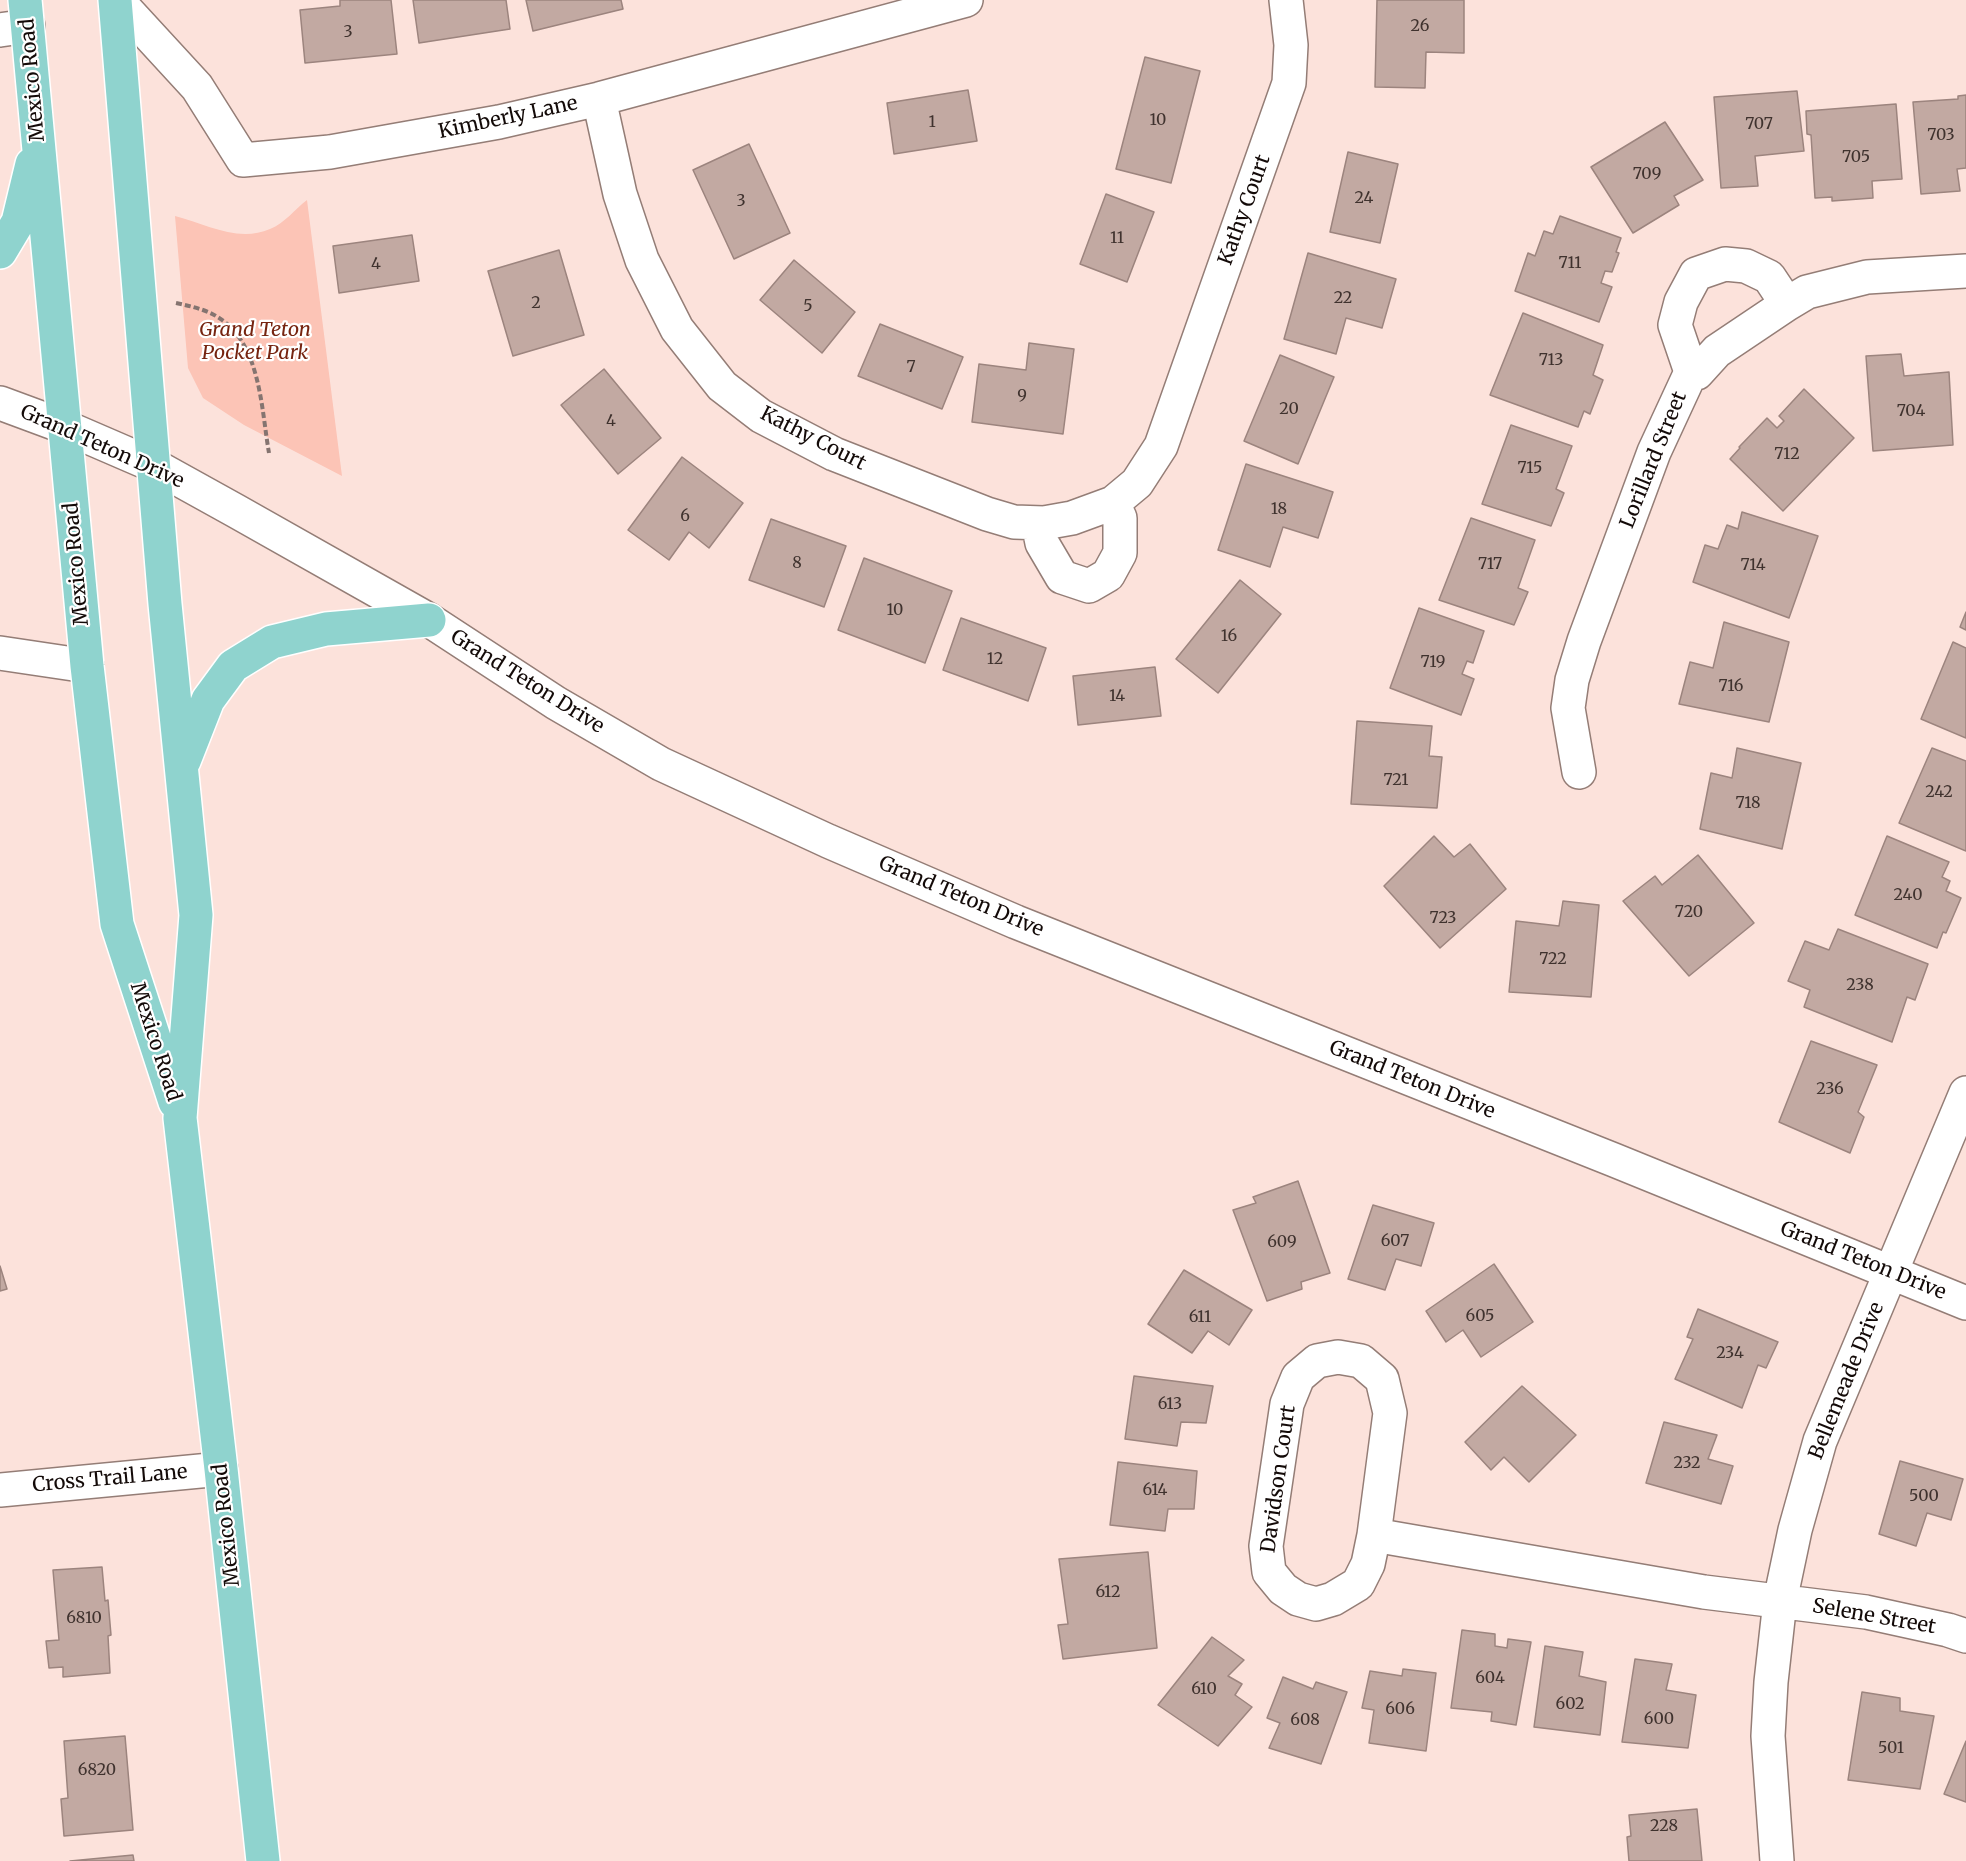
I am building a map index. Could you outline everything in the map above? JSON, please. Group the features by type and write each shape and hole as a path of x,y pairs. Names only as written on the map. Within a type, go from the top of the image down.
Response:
{"main road":[{"name":"Mexico Road","path":"116,0 153,465 196,915 180,1118 263,1861"},
{"name":"Mexico Road","path":"18,19 38,136 87,666 117,924 180,1118"},
{"path":"0,252 18,222 38,136"},
{"path":"182,765 208,700 233,666 272,642 326,629 429,620"}],"street":[{"name":"Kimberly Lane","path":"116,0 197,87 243,160 330,152 499,122 599,99 966,0"},
{"name":"Kathy Court","path":"599,99 620,194 642,260 677,329 722,386 761,416 834,454 987,514 1014,522 1038,523 1072,518 1113,503 1137,483 1161,446 1289,83 1292,45 1286,0"},
{"path":"1691,372 1675,325 1681,302 1696,274 1725,264 1746,266 1769,277 1787,303"},
{"name":"Lorillard Street","path":"1579,772 1568,708 1572,681 1584,641 1654,452 1691,372 1697,373 1717,351 1807,292 1867,277 1966,271"},
{"name":"Grand Teton Drive","path":"0,403 153,465 429,620 556,703 661,764 828,841 1016,922 1966,1303"},
{"path":"1038,523 1042,543 1062,578 1089,586 1108,575 1120,553 1120,518 1113,503"},
{"path":"0,653 87,666"},
{"name":"Bellemeade Drive","path":"1778,1861 1768,1736 1780,1601 1795,1530 1820,1441 1966,1093"},
{"name":"Davidson Court","path":"1338,1357 1361,1361 1382,1379 1390,1413 1374,1535 1368,1564 1358,1584 1334,1599 1316,1604 1298,1599 1283,1589 1269,1572 1266,1546 1287,1404 1298,1377 1317,1361 1338,1357"},
{"name":"Cross Trail Lane","path":"0,1490 221,1469"},
{"path":"1374,1535 1704,1592 1780,1601"},
{"name":"Selene Street","path":"1780,1601 1866,1612 1966,1636"}],"path":[{"path":"175,303 195,307 216,316 233,330 246,349 259,391 269,453"}],"green space":[{"name":"Grand Teton Pocket Park","path":"307,200 342,476 244,425 203,398 188,368 175,216 222,231 258,233 280,223"}],"building":[{"path":"340,0 391,0 397,54 305,63 300,10 340,6"},
{"path":"413,0 506,0 510,29 419,43"},
{"path":"526,0 621,0 623,9 533,31"},
{"path":"1377,0 1464,0 1464,53 1426,52 1425,88 1375,87"},
{"path":"1145,57 1200,71 1171,183 1116,169"},
{"path":"968,90 977,141 894,154 887,103"},
{"path":"1797,91 1804,151 1755,156 1758,186 1721,188 1714,97"},
{"path":"1966,95 1966,168 1957,169 1960,191 1921,194 1913,102 1958,99 1958,96"},
{"path":"1896,104 1902,179 1872,181 1873,198 1832,201 1832,197 1815,198 1811,135 1807,134 1806,111"},
{"path":"1665,122 1703,180 1674,196 1679,205 1633,233 1591,167"},
{"path":"749,144 790,233 734,259 693,170"},
{"path":"1348,152 1398,164 1380,243 1330,232"},
{"path":"1106,194 1154,212 1127,282 1080,264"},
{"path":"1560,216 1621,238 1616,252 1619,253 1612,272 1605,271 1601,283 1612,287 1599,322 1515,291 1528,253 1535,256 1544,231 1553,234"},
{"path":"412,235 419,281 339,293 333,246"},
{"path":"559,250 584,335 513,356 488,271"},
{"path":"1308,253 1396,279 1382,328 1346,318 1336,354 1284,339"},
{"path":"794,260 855,312 822,353 760,300"},
{"path":"1523,313 1603,345 1593,375 1603,380 1590,414 1584,411 1578,427 1490,395"},
{"path":"880,324 963,357 942,409 858,376"},
{"path":"1029,343 1074,349 1063,434 972,422 979,364 1026,370"},
{"path":"1901,354 1904,376 1949,372 1953,445 1873,451 1866,356"},
{"path":"1280,355 1334,377 1298,464 1244,441"},
{"path":"604,369 661,438 618,474 561,405"},
{"path":"1804,389 1854,438 1783,511 1730,459 1767,418 1777,428 1784,421 1779,416"},
{"path":"1511,425 1572,446 1556,489 1564,493 1551,526 1482,504"},
{"path":"682,457 743,503 709,548 689,532 669,560 628,530"},
{"path":"1246,464 1333,492 1318,538 1283,527 1270,567 1218,550"},
{"path":"1742,512 1818,536 1789,618 1693,582 1705,545 1718,549 1727,525 1738,529"},
{"path":"1471,518 1535,540 1518,588 1528,592 1514,625 1439,600"},
{"path":"771,519 846,546 824,607 749,580"},
{"path":"864,558 952,591 925,663 838,630"},
{"path":"1240,580 1281,614 1218,693 1176,659"},
{"path":"1419,608 1484,631 1473,663 1467,661 1462,674 1474,679 1461,715 1390,688"},
{"path":"1966,612 1966,630 1960,627"},
{"path":"961,618 1046,648 1028,701 943,670"},
{"path":"1724,622 1789,642 1769,722 1679,704 1690,662 1713,668"},
{"path":"1953,642 1966,648 1966,738 1921,719"},
{"path":"1155,667 1161,716 1078,725 1073,676"},
{"path":"1357,721 1432,726 1429,756 1442,757 1437,808 1351,804"},
{"path":"1737,748 1801,763 1782,849 1700,829 1711,773 1732,778"},
{"path":"1932,748 1966,761 1966,851 1899,823"},
{"path":"1434,836 1454,857 1470,844 1506,889 1440,948 1384,886"},
{"path":"1887,836 1949,862 1942,877 1950,881 1946,891 1961,898 1937,948 1855,915"},
{"path":"1698,855 1754,923 1689,976 1623,901 1655,876 1662,885"},
{"path":"1563,901 1599,905 1591,997 1509,992 1516,921 1559,926"},
{"path":"1838,929 1928,964 1915,1000 1907,997 1892,1042 1804,1007 1810,990 1788,981 1805,941 1829,950"},
{"path":"1811,1041 1877,1065 1858,1112 1864,1117 1850,1153 1779,1122"},
{"path":"1298,1181 1330,1273 1301,1282 1302,1289 1267,1301 1233,1210 1256,1203 1253,1197"},
{"path":"1373,1205 1434,1223 1421,1266 1396,1259 1385,1290 1348,1279"},
{"path":"1494,1264 1533,1322 1481,1357 1463,1330 1446,1342 1426,1311"},
{"path":"0,1266 7,1289 0,1291"},
{"path":"1184,1270 1252,1310 1229,1345 1208,1331 1192,1353 1148,1324"},
{"path":"1698,1309 1778,1342 1766,1368 1758,1365 1742,1408 1675,1379 1693,1339 1687,1337"},
{"path":"1134,1376 1213,1386 1206,1423 1181,1422 1177,1446 1125,1439"},
{"path":"1522,1386 1576,1435 1529,1482 1504,1457 1491,1470 1465,1442"},
{"path":"1664,1422 1717,1435 1708,1459 1733,1466 1721,1504 1646,1483"},
{"path":"1900,1461 1963,1479 1951,1520 1927,1513 1916,1546 1879,1534"},
{"path":"1118,1462 1197,1471 1194,1509 1168,1509 1165,1531 1110,1525"},
{"path":"1148,1552 1157,1648 1063,1659 1058,1625 1068,1624 1059,1559"},
{"path":"102,1567 111,1635 108,1636 110,1673 63,1677 63,1667 49,1668 46,1641 59,1640 53,1570"},
{"path":"1462,1630 1495,1634 1495,1646 1507,1648 1508,1639 1531,1642 1516,1725 1491,1721 1492,1712 1451,1708"},
{"path":"1212,1637 1244,1660 1228,1676 1242,1684 1235,1695 1252,1707 1218,1746 1158,1705"},
{"path":"1545,1646 1583,1652 1579,1676 1606,1682 1600,1735 1534,1727"},
{"path":"1635,1659 1672,1664 1666,1690 1696,1695 1688,1748 1622,1742"},
{"path":"1403,1669 1436,1673 1426,1751 1369,1743 1374,1710 1362,1708 1370,1671 1402,1676"},
{"path":"1283,1677 1313,1689 1316,1682 1347,1692 1321,1764 1269,1748 1280,1723 1267,1718"},
{"path":"1862,1692 1900,1698 1900,1711 1934,1716 1920,1789 1848,1780"},
{"path":"125,1736 133,1830 64,1836 61,1799 68,1798 64,1741"},
{"path":"1966,1741 1966,1802 1944,1794"},
{"path":"1697,1809 1702,1861 1629,1861 1627,1837 1631,1836 1629,1815"},
{"path":"133,1855 134,1861 70,1861"}]}
